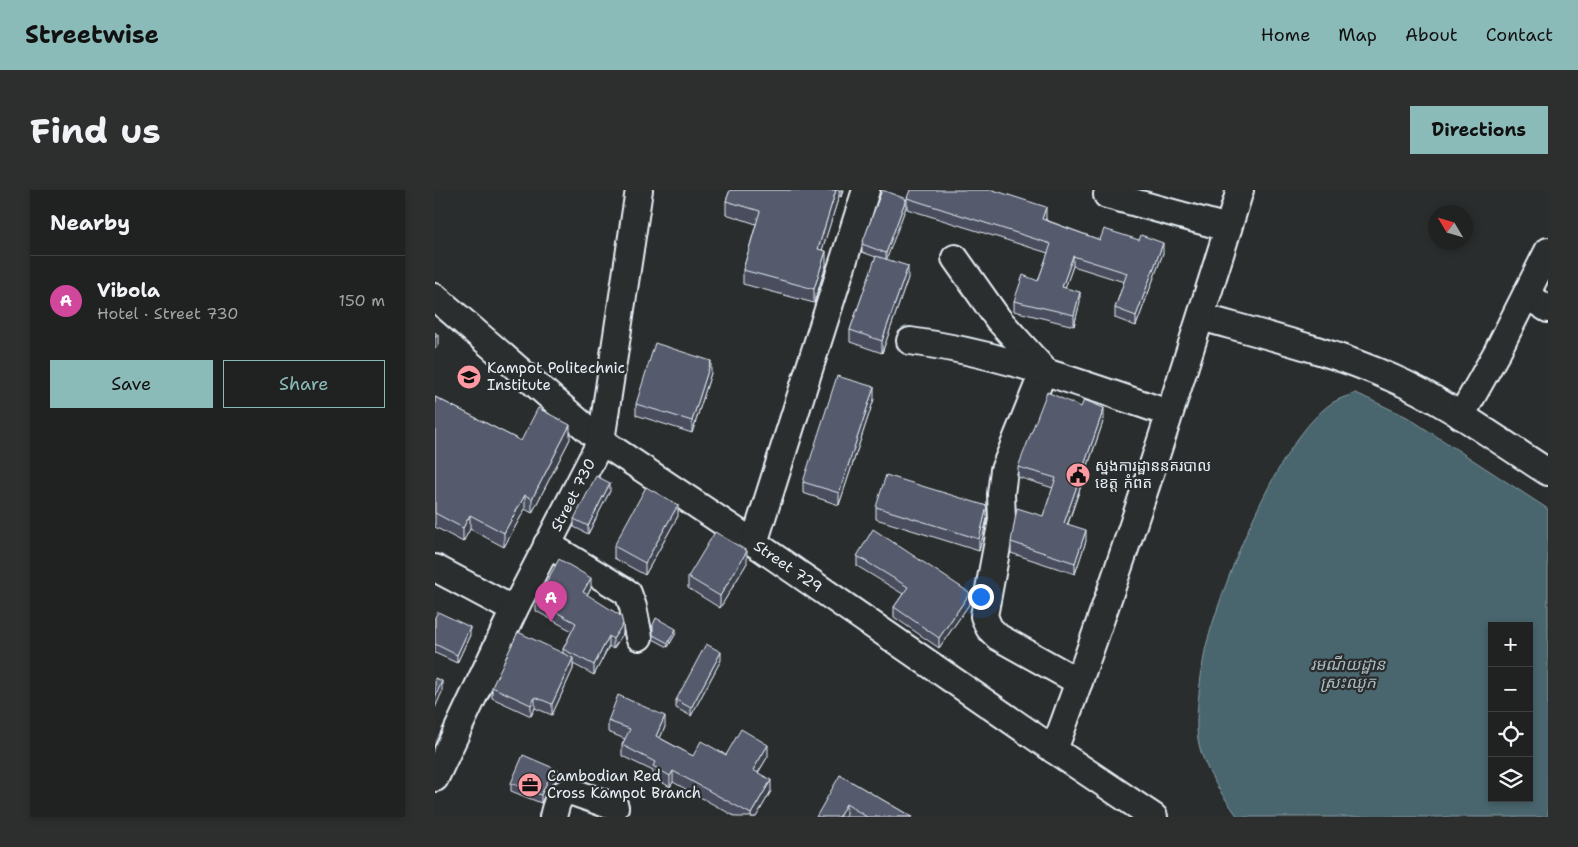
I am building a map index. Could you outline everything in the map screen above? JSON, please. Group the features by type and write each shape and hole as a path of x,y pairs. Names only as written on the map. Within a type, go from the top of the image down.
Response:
{"street":[{"name":"Street 730","path":"435,778 514,610 601,441 639,190"},
{"path":"754,543 866,190"},
{"path":"1054,750 1079,682 1169,413 1240,190"},
{"path":"1107,196 1228,228"},
{"path":"1461,416 1548,251"},
{"path":"955,258 998,319 1044,370"},
{"path":"1526,295 1548,308"},
{"name":"Street 729","path":"435,297 601,441 754,543 1154,817"},
{"path":"1201,316 1334,356 1393,378 1461,416 1548,472"},
{"path":"910,341 965,349 1044,370 1169,413"},
{"path":"1044,370 1004,470 1001,494 1002,520 984,616 989,628 998,637 1079,682"},
{"path":"547,544 628,594 633,607 639,637"},
{"path":"435,568 514,610"},
{"path":"553,817 558,799 563,793 570,791 615,807"}],"water":[{"name":"រមណីយដ្ឋាន ស្រះឈូក","path":"1356,393 1407,417 1548,509 1548,817 1238,817 1211,776 1198,741 1198,700 1206,646 1225,587 1255,514 1292,447 1312,421 1332,403"}],"building":[{"path":"730,190 836,190 818,249 826,251 814,289 743,270 760,211 726,201"},
{"path":"882,190 906,199 886,253 862,244"},
{"path":"910,190 993,190 1046,207 1042,219 1100,240 1104,229 1139,240 1141,235 1163,243 1136,316 1115,308 1127,273 1073,256 1062,287 1080,292 1074,315 1014,301 1023,275 1038,281 1051,244 907,198"},
{"path":"876,256 908,266 882,341 850,330"},
{"path":"655,343 711,361 692,421 636,404"},
{"path":"837,376 874,387 839,493 803,482"},
{"path":"1047,392 1081,407 1084,400 1104,408 1064,523 1086,530 1075,563 1011,542 1017,508 1043,516 1056,478 1018,467"},
{"path":"435,397 521,441 538,408 570,425 532,499 525,495 504,533 470,515 463,528 435,513"},
{"path":"886,475 987,506 979,539 876,507"},
{"path":"596,476 610,483 588,526 574,519"},
{"path":"646,487 678,505 645,563 614,546"},
{"path":"873,529 970,593 939,638 894,607 908,587 857,556"},
{"path":"715,532 747,551 720,596 688,577"},
{"path":"559,559 591,578 583,592 621,616 623,624 613,639 609,636 594,665 563,649 576,623 536,601"},
{"path":"438,612 470,627 457,655 435,644 435,617"},
{"path":"656,618 676,629 668,643 653,635 653,625"},
{"path":"518,632 573,658 552,704 535,697 531,705 492,687"},
{"path":"706,644 721,652 691,708 676,700"},
{"path":"435,678 442,681 435,697"},
{"path":"618,695 665,716 656,736 693,756 701,741 726,755 741,729 768,745 753,770 771,780 751,814 673,771 670,776 653,766 655,762 622,745 630,729 608,721"},
{"path":"523,755 558,770 547,782 541,795 511,783"},
{"path":"840,775 912,817 867,817 846,804 839,817 816,817"}],"place":[{"name":"Kampot Politechnic Institute","path":"469,377"},
{"name":"ស្នងការដ្ឋាននគរបាល ខេត្ត កំពត","path":"1078,475"},
{"name":"Vibola","path":"551,622"},
{"name":"Cambodian Red Cross Kampot Branch","path":"530,785"}]}
